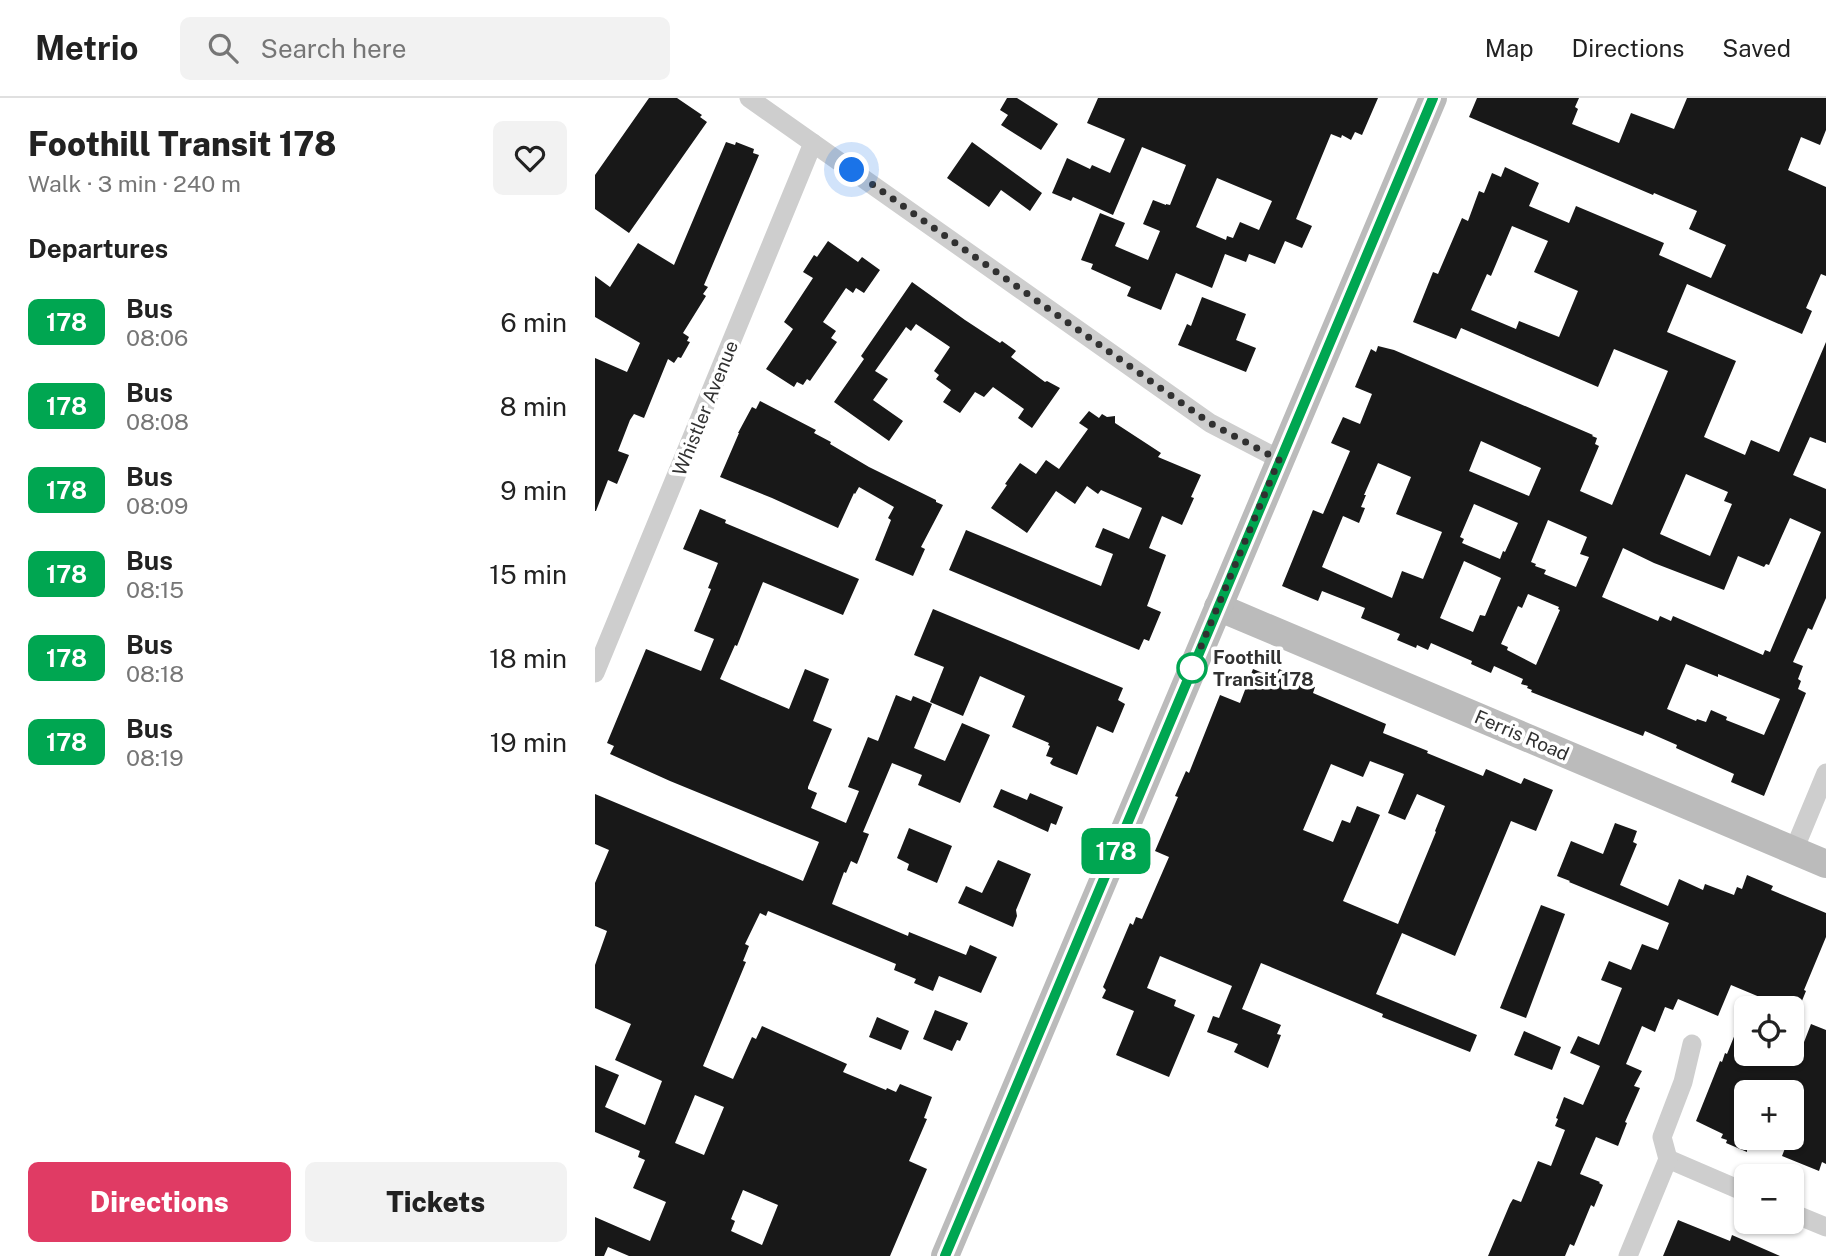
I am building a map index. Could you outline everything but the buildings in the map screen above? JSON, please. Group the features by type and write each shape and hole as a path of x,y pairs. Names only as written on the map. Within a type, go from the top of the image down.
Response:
{"street":[{"path":"749,98 1210,423 1279,460"},
{"path":"945,1256 1433,98"},
{"name":"Whistler Avenue","path":"595,673 813,143"},
{"name":"Ferris Road","path":"1218,607 1826,863"},
{"path":"1794,850 1826,773"},
{"path":"1628,1256 1668,1159 1662,1137 1682,1082 1692,1044"},
{"path":"1668,1159 1734,1187"},
{"path":"1804,1218 1826,1227"}],"bus line":[{"name":"178","path":"945,1256 1433,98"}],"place":[{"name":"Foothill Transit 178","path":"1192,668"}],"route":[{"path":"852,170 1210,423 1279,460 1192,668"}]}
